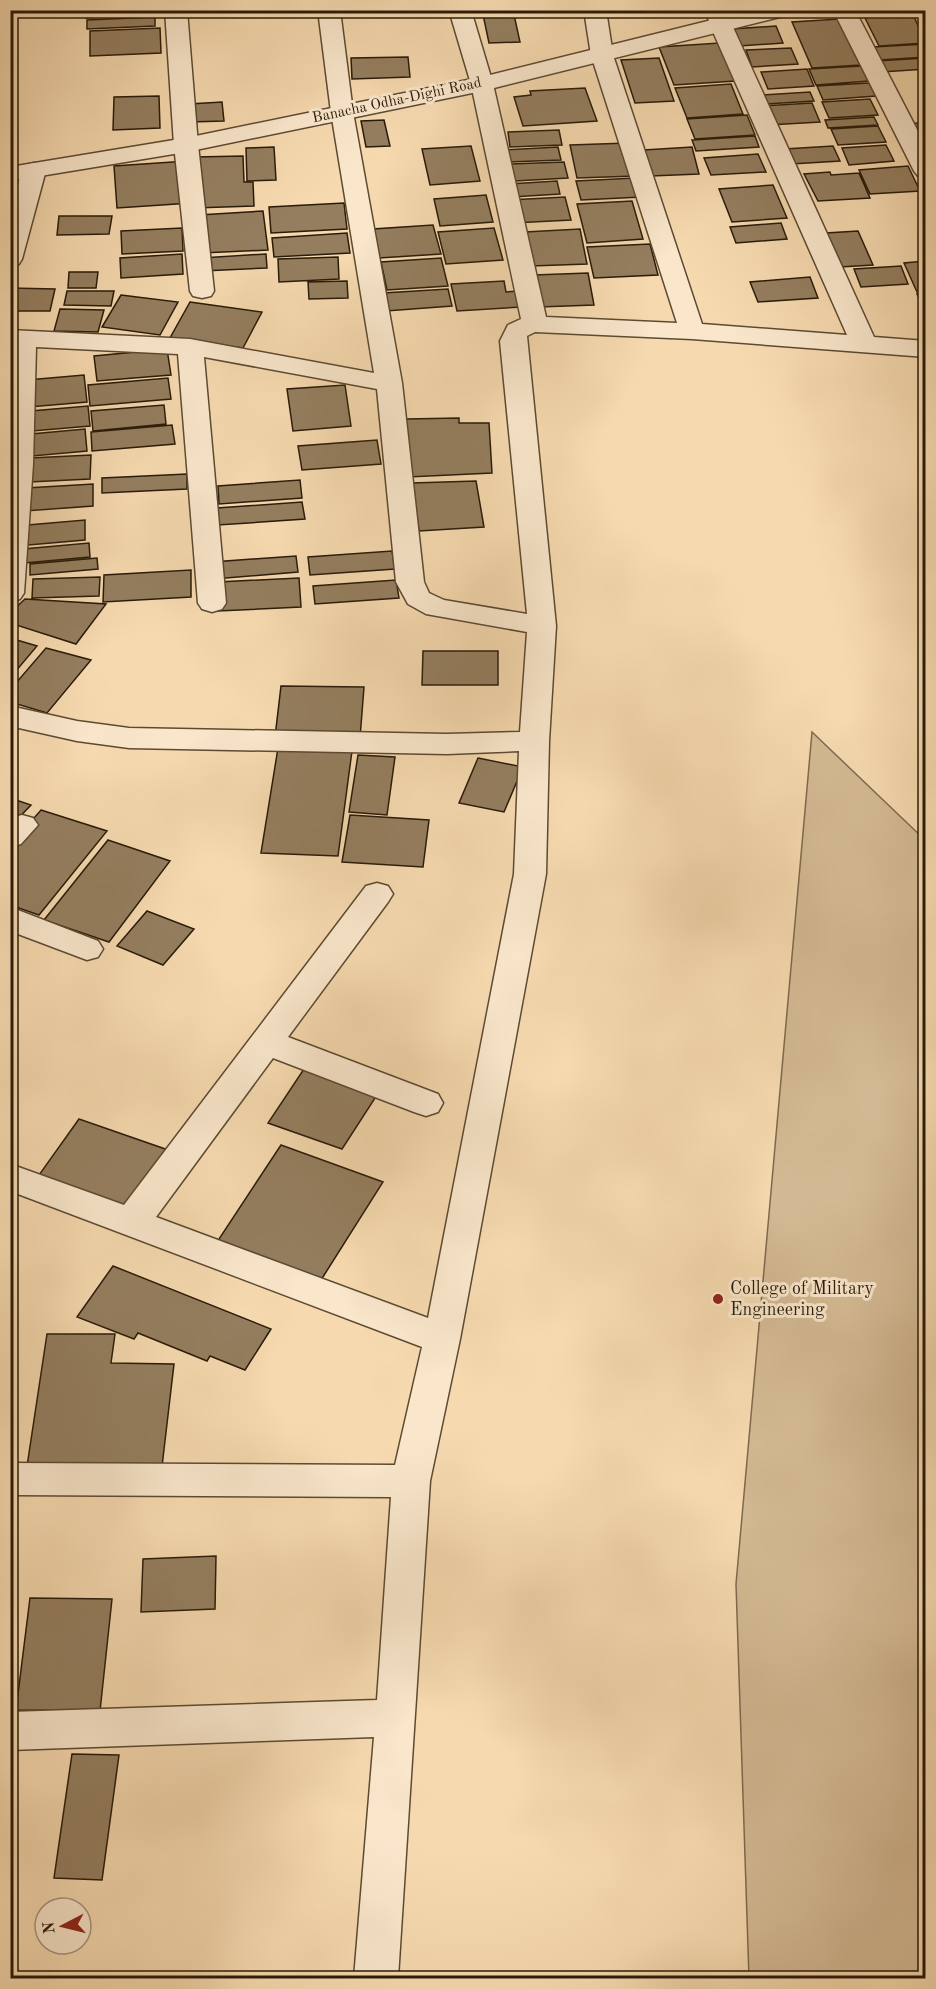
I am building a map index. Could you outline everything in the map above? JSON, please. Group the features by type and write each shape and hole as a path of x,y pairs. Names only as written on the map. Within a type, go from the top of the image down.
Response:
{"street":[{"path":"176,10 186,145 202,291"},
{"path":"329,10 342,112 388,383 410,582 418,598 436,608 542,626"},
{"path":"460,10 482,84 535,324"},
{"path":"595,10 602,55 692,331"},
{"name":"Banacha Odha-Dighi Road","path":"22,172 186,145 482,84 602,55 719,18 780,10"},
{"path":"843,10 926,171"},
{"path":"719,18 864,344"},
{"path":"10,259 22,172"},
{"path":"376,1978 411,1481 442,1339 530,874 534,741 542,626 514,333 518,327 535,324 692,331 926,349"},
{"path":"10,593 20,464 17,338 190,347 388,383"},
{"path":"190,347 212,603"},
{"path":"10,716 77,731 129,738 447,744 534,741"},
{"path":"132,1222 377,894"},
{"path":"10,918 87,949"},
{"path":"267,1042 426,1103"},
{"path":"10,1177 442,1339"},
{"path":"10,1479 411,1481"},
{"path":"10,1731 396,1718"}],"shaded area":[{"path":"812,732 925,840 925,1978 749,1978 736,1584"}],"building":[{"path":"86,10 154,10 154,15 86,18"},
{"path":"482,10 513,10 520,42 489,43"},
{"path":"861,10 911,10 926,43 879,46"},
{"path":"155,17 155,26 87,29 87,20"},
{"path":"840,19 861,65 812,68 792,22"},
{"path":"776,26 783,43 739,46 732,29"},
{"path":"160,28 161,53 90,56 90,31"},
{"path":"720,43 735,81 674,85 659,47"},
{"path":"926,44 926,57 880,60 873,47"},
{"path":"791,48 798,64 752,67 746,50"},
{"path":"408,57 410,77 352,79 351,58"},
{"path":"659,58 674,101 635,103 621,60"},
{"path":"926,58 926,69 882,72 876,61"},
{"path":"862,66 869,81 816,85 809,69"},
{"path":"807,69 814,86 768,89 761,72"},
{"path":"869,83 876,96 823,100 817,86"},
{"path":"731,84 743,114 687,118 675,88"},
{"path":"585,88 597,121 523,126 514,97 531,95 530,91"},
{"path":"810,92 814,101 766,104 761,95"},
{"path":"159,96 160,128 113,130 114,97"},
{"path":"870,99 878,115 829,118 822,102"},
{"path":"222,102 224,121 190,122 189,104"},
{"path":"812,103 820,122 768,125 761,106"},
{"path":"747,115 755,135 695,139 687,119"},
{"path":"874,117 878,125 828,128 825,120"},
{"path":"384,120 390,146 366,147 361,121"},
{"path":"926,122 926,140 918,141 908,124"},
{"path":"878,126 886,142 838,145 831,129"},
{"path":"559,130 562,145 510,147 508,132"},
{"path":"755,136 759,147 696,151 692,140"},
{"path":"628,143 635,176 577,178 570,145"},
{"path":"886,145 894,161 849,165 842,148"},
{"path":"471,146 480,181 430,185 422,149"},
{"path":"833,146 840,161 791,164 785,149"},
{"path":"274,147 276,180 247,181 246,148"},
{"path":"558,147 561,160 507,162 504,150"},
{"path":"692,147 699,174 651,176 644,150"},
{"path":"758,154 766,172 711,175 704,158"},
{"path":"243,156 244,182 253,182 254,206 194,208 194,157"},
{"path":"187,161 191,203 117,208 114,166"},
{"path":"564,162 568,178 515,181 511,164"},
{"path":"908,166 920,191 870,194 859,170"},
{"path":"830,172 831,175 859,173 870,198 818,201 804,174"},
{"path":"635,178 641,197 581,200 576,181"},
{"path":"557,181 560,194 511,197 508,184"},
{"path":"773,185 787,218 732,222 719,189"},
{"path":"486,195 493,222 440,226 434,199"},
{"path":"565,197 571,220 513,223 509,200"},
{"path":"632,201 643,239 587,243 577,204"},
{"path":"344,203 347,229 271,233 269,207"},
{"path":"263,211 268,250 202,253 199,215"},
{"path":"59,216 112,216 109,234 57,235"},
{"path":"781,223 787,239 736,243 730,227"},
{"path":"433,225 441,254 379,258 373,229"},
{"path":"182,228 183,251 122,254 121,231"},
{"path":"494,228 503,260 446,264 438,232"},
{"path":"580,229 587,264 531,266 525,232"},
{"path":"858,231 873,265 840,267 826,233"},
{"path":"347,233 350,253 274,257 272,238"},
{"path":"650,244 658,275 594,278 587,247"},
{"path":"182,254 183,274 121,278 120,258"},
{"path":"266,254 267,268 203,271 201,258"},
{"path":"338,257 339,279 279,282 278,259"},
{"path":"441,258 448,286 387,290 381,262"},
{"path":"926,261 926,291 917,292 904,263"},
{"path":"901,266 908,284 861,287 854,269"},
{"path":"69,272 98,272 96,288 68,288"},
{"path":"588,273 594,305 539,307 534,275"},
{"path":"810,277 818,298 758,302 750,282"},
{"path":"347,281 348,298 309,299 308,282"},
{"path":"504,281 506,292 518,291 521,307 457,311 451,284"},
{"path":"10,288 55,289 50,311 10,311"},
{"path":"448,289 452,306 386,311 383,293"},
{"path":"67,291 114,291 111,306 64,305"},
{"path":"917,294 926,294 926,309 924,309"},
{"path":"121,295 178,302 160,335 102,327"},
{"path":"190,302 262,312 243,348 170,338"},
{"path":"60,309 104,310 98,332 54,331"},
{"path":"167,349 171,375 97,381 94,356"},
{"path":"84,375 87,402 29,407 27,380"},
{"path":"168,378 171,399 90,406 88,385"},
{"path":"345,385 351,426 293,431 287,389"},
{"path":"164,405 166,424 93,431 91,411"},
{"path":"88,406 90,426 32,431 31,411"},
{"path":"459,418 459,423 489,423 492,473 408,477 406,419"},
{"path":"172,425 175,444 92,451 91,432"},
{"path":"85,429 87,451 32,456 31,434"},
{"path":"377,440 381,464 302,470 298,446"},
{"path":"91,455 90,479 29,482 30,458"},
{"path":"187,474 187,489 102,493 102,478"},
{"path":"300,480 302,498 219,504 218,486"},
{"path":"476,481 484,527 419,531 412,483"},
{"path":"93,484 93,506 25,511 26,488"},
{"path":"302,502 305,519 218,525 217,508"},
{"path":"85,520 85,540 17,546 16,526"},
{"path":"89,543 90,557 24,563 23,549"},
{"path":"392,551 395,569 310,575 308,557"},
{"path":"296,556 298,572 214,579 212,562"},
{"path":"97,558 98,569 30,575 30,564"},
{"path":"191,570 191,597 103,602 104,575"},
{"path":"100,577 99,596 32,598 33,579"},
{"path":"299,578 301,607 218,611 218,582"},
{"path":"396,580 399,598 315,604 313,586"},
{"path":"25,599 106,604 76,644 10,623 10,613"},
{"path":"10,638 37,646 10,678"},
{"path":"46,648 91,660 47,713 10,702 10,690"},
{"path":"423,651 498,651 498,685 422,685"},
{"path":"281,686 364,687 360,738 275,737"},
{"path":"278,748 352,751 338,856 261,853"},
{"path":"358,755 395,757 387,815 349,812"},
{"path":"478,758 523,767 504,812 459,803"},
{"path":"10,798 31,805 10,827"},
{"path":"41,810 107,831 39,915 10,905 10,845"},
{"path":"350,815 429,820 423,867 342,862"},
{"path":"108,840 170,861 109,942 44,920"},
{"path":"147,911 194,929 163,965 117,946"},
{"path":"306,1066 379,1092 342,1149 268,1123"},
{"path":"79,1119 171,1151 133,1208 39,1175"},
{"path":"281,1145 383,1182 321,1280 217,1242"},
{"path":"113,1266 271,1329 245,1370 210,1356 207,1361 138,1333 134,1339 77,1317"},
{"path":"47,1334 115,1334 111,1363 174,1364 161,1475 26,1473"},
{"path":"216,1556 215,1609 141,1612 143,1559"},
{"path":"30,1598 112,1599 100,1711 16,1710"},
{"path":"72,1754 119,1755 102,1880 54,1878"}],"place":[{"name":"College of Military Engineering","path":"718,1299"}]}
